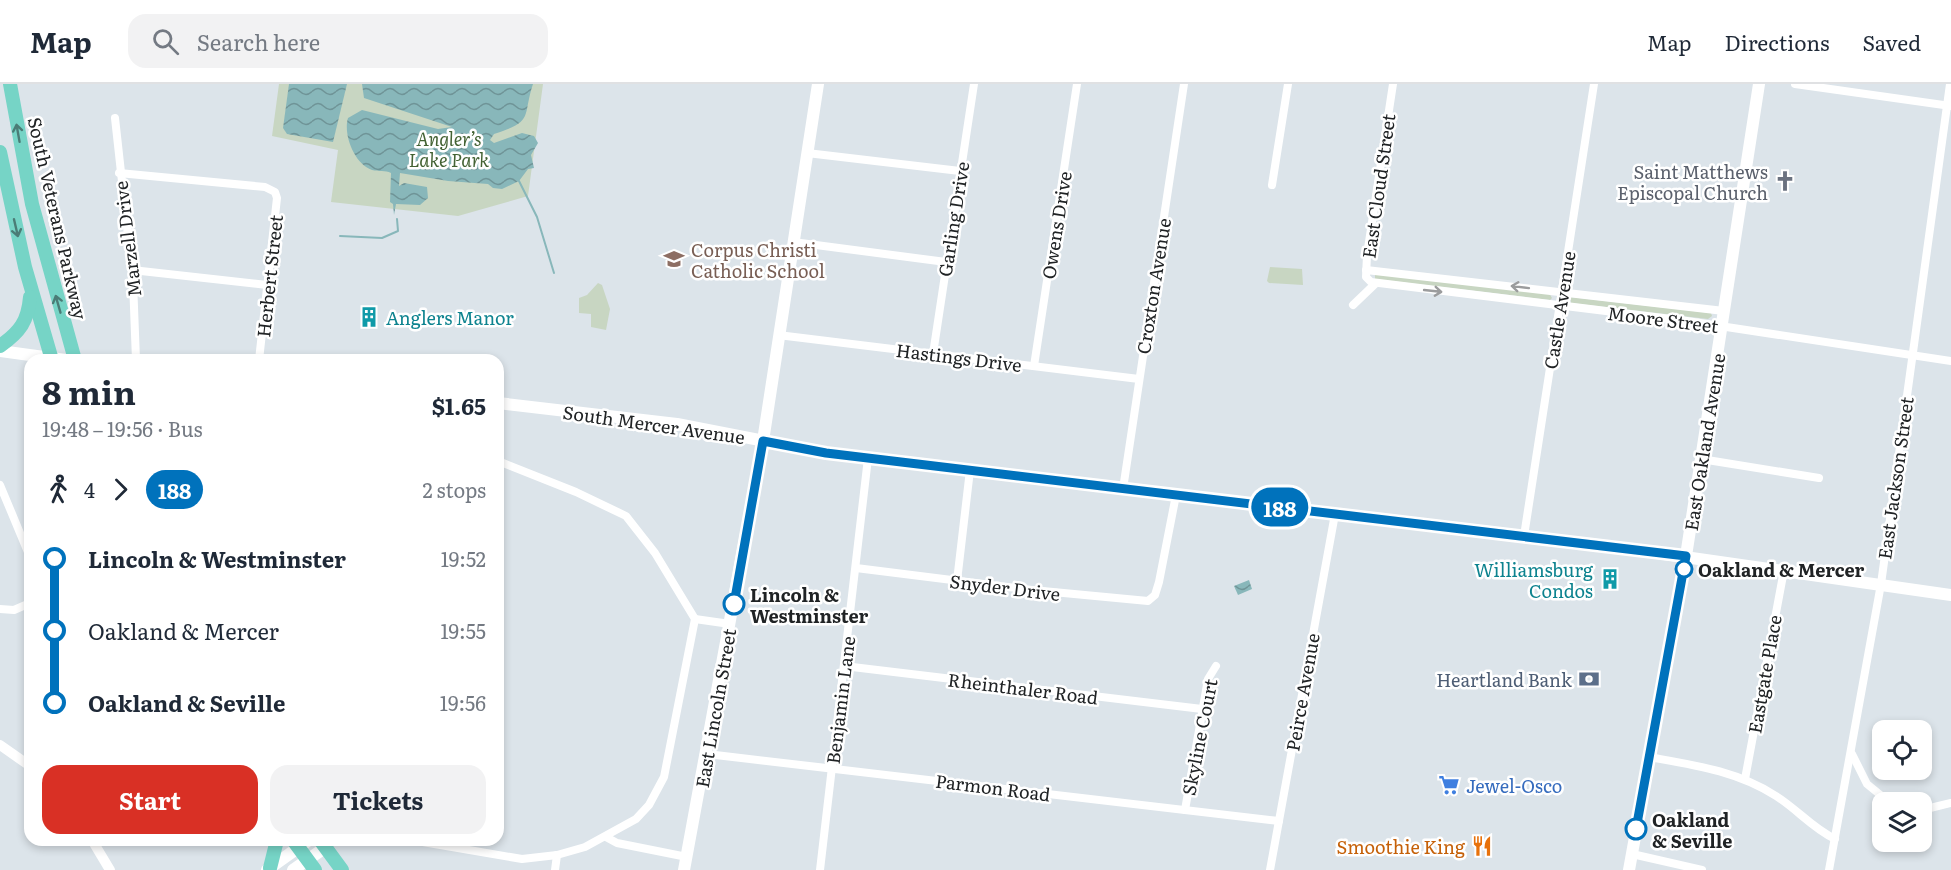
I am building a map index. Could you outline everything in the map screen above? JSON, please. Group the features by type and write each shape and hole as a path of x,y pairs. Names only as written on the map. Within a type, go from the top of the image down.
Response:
{"highway":[{"name":"South Veterans Parkway","path":"10,84 32,204 73,354"},
{"path":"0,152 31,289 50,354"},
{"path":"0,348 23,326 28,315 31,289"},
{"path":"269,869 275,846"},
{"path":"302,846 311,865"},
{"path":"324,846 342,870"}],"main road":[{"name":"East Lincoln Street","path":"684,870 763,441 818,84"},
{"name":"East Oakland Avenue","path":"1629,870 1686,556 1759,84"},
{"path":"0,348 28,354"},
{"name":"South Mercer Avenue","path":"504,404 677,424 868,458 1686,556 1951,595"},
{"path":"269,869 296,846"},
{"path":"293,870 311,865 322,846"}],"street":[{"name":"Garling Drive","path":"933,354 974,84"},
{"name":"Owens Drive","path":"1034,366 1077,84"},
{"name":"Croxton Avenue","path":"1123,489 1184,84"},
{"path":"1272,185 1288,84"},
{"name":"East Cloud Street","path":"1375,284 1366,278 1366,270 1392,84"},
{"name":"Castle Avenue","path":"1524,536 1594,84"},
{"path":"1796,84 1949,106"},
{"name":"East Jackson Street","path":"1829,870 1881,584 1949,106 1950,84"},
{"name":"Marzell Drive","path":"115,118 119,174 132,270 136,354"},
{"path":"807,153 960,171"},
{"name":"Herbert Street","path":"119,174 145,174 265,187 275,192 277,198 260,354"},
{"path":"793,242 946,262"},
{"path":"132,270 267,285"},
{"name":"Moore Street","path":"1366,270 1724,311"},
{"path":"1353,305 1375,284"},
{"name":"Moore Street","path":"1375,284 1721,326 1951,361"},
{"name":"Hastings Drive","path":"778,335 1139,379"},
{"name":"Benjamin Lane","path":"820,870 868,458"},
{"path":"1701,459 1819,478"},
{"path":"446,846 522,859 558,855 585,847 636,819 649,805 664,777 695,619 655,553 626,516 504,464"},
{"path":"957,581 970,470"},
{"path":"0,484 24,542"},
{"name":"Snyder Drive","path":"856,567 1139,602 1152,599 1159,582 1176,495"},
{"name":"Peirce Avenue","path":"1270,870 1335,514"},
{"name":"Eastgate Place","path":"1745,779 1784,570"},
{"path":"0,609 14,610 24,606"},
{"path":"695,619 730,624"},
{"name":"Rheinthaler Road","path":"844,666 1202,709"},
{"name":"Skyline Court","path":"1185,810 1208,679 1216,666"},
{"path":"0,746 24,762"},
{"path":"1851,751 1866,784 1876,792"},
{"name":"Parmon Road","path":"707,754 1279,821"},
{"path":"1649,757 1713,769 1745,779 1778,797 1818,831 1835,839"},
{"path":"1932,808 1951,803"},
{"path":"606,837 617,843 687,857"},
{"path":"96,846 111,870"},
{"path":"1632,854 1702,870"},
{"path":"555,870 558,855"}],"green space":[{"name":"Angler’s Lake Park","path":"279,84 543,84 528,196 458,216 331,202 338,150 272,136"},
{"path":"1270,267 1302,269 1303,285 1269,283 1267,281"},
{"path":"1375,274 1549,293 1552,298 1550,300 1375,279"},
{"path":"598,283 602,285 610,309 606,330 591,327 591,314 579,313 579,298 587,295"},
{"path":"1570,297 1711,313 1712,316 1708,319 1571,303"}],"water":[{"path":"289,84 347,84 333,142 287,134 283,128"},
{"path":"362,84 533,84 525,116 516,125 494,134 490,140 494,143 522,133 534,136 538,143 531,155 534,168 528,169 519,181 502,189 493,188 488,184 448,181 400,173 399,186 404,183 427,187 428,198 420,205 396,204 394,215 393,204 390,202 391,173 372,170 360,162 351,148 347,132 348,118 362,110 438,129 452,127 364,98"},
{"path":"1249,580 1252,589 1238,595 1234,586"}],"waterway":[{"path":"519,181 537,217 554,273"},
{"path":"340,236 382,238 398,231 397,219"}],"bus line":[{"name":"188","path":"734,604 763,441 826,453 1686,556 1636,829"}],"place":[{"name":"Saint Matthews Episcopal Church","path":"1785,181"},
{"name":"Corpus Christi Catholic School","path":"674,259"},
{"name":"Anglers Manor","path":"369,317"},
{"name":"Oakland & Mercer","path":"1684,569"},
{"name":"Williamsburg Condos","path":"1610,579"},
{"name":"Lincoln & Westminster","path":"734,604"},
{"name":"Heartland Bank","path":"1589,679"},
{"name":"Jewel-Osco","path":"1449,785"},
{"name":"Oakland & Seville","path":"1636,829"},
{"name":"Smoothie King","path":"1482,846"}]}
